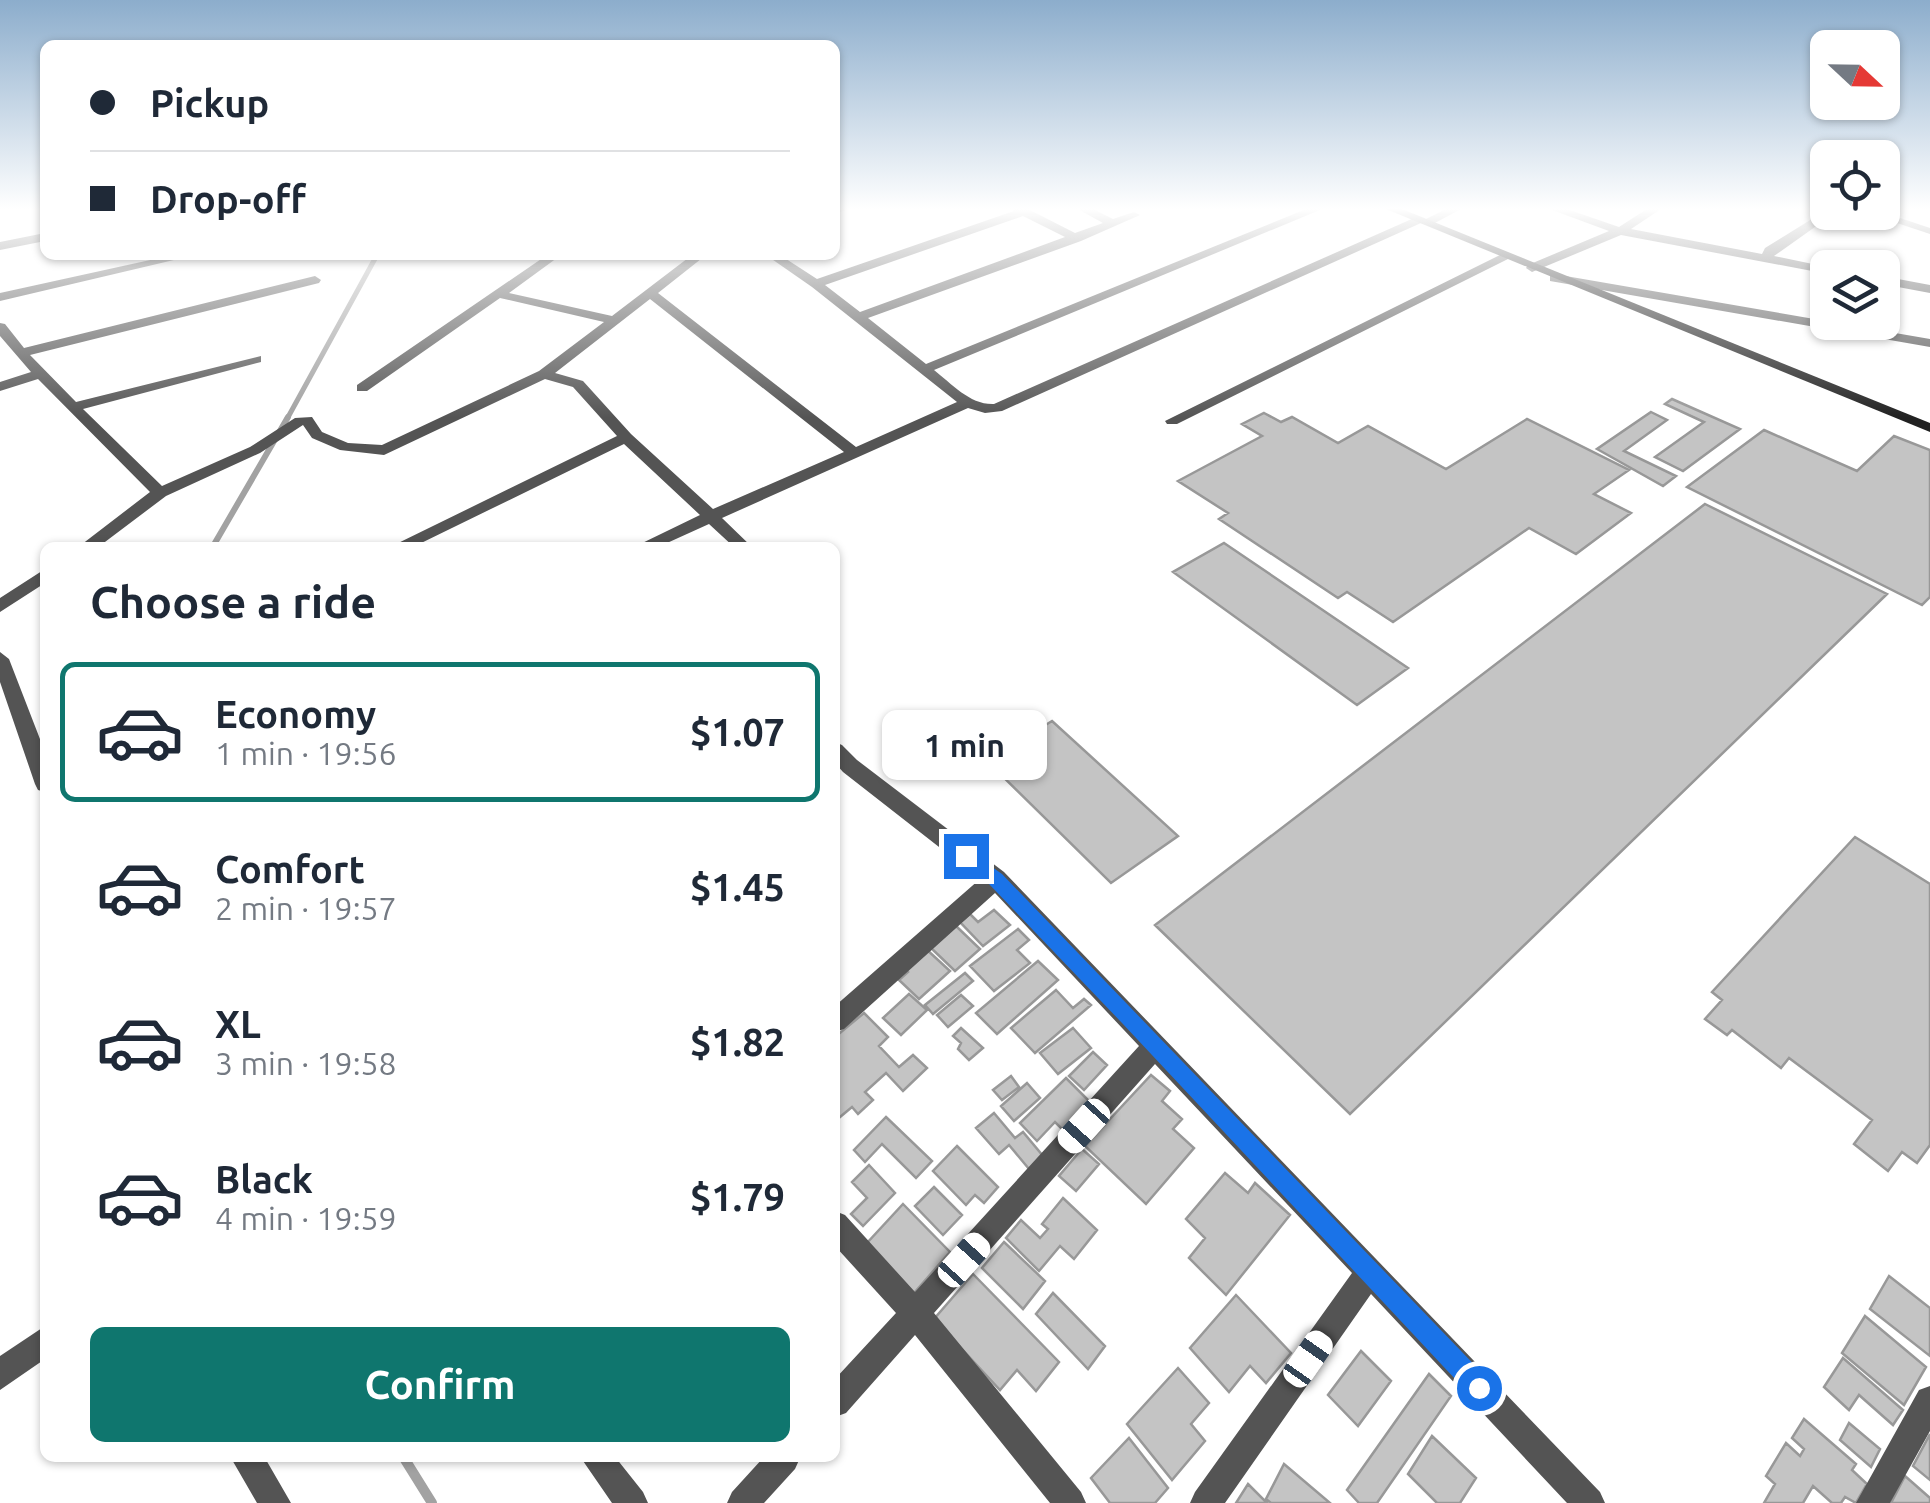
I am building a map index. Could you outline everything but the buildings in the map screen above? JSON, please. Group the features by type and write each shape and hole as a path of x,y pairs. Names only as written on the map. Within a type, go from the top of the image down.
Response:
{"street":[{"path":"0,297 89,277"},
{"path":"362,388 522,277"},
{"path":"93,542 160,494 256,450 300,421 308,420 317,434 346,447 384,450 544,374 669,277"},
{"path":"806,277 966,403 986,409 997,408 1297,277"},
{"path":"816,284 835,277"},
{"path":"860,317 969,277"},
{"path":"926,368 1151,277"},
{"path":"1172,420 1465,277"},
{"path":"1554,278 1930,343"},
{"path":"1554,278 1930,428"},
{"path":"22,353 315,280"},
{"path":"1900,283 1930,289"},
{"path":"649,292 853,452"},
{"path":"498,294 612,320"},
{"path":"0,327 40,374 160,494"},
{"path":"72,407 256,359"},
{"path":"0,387 40,374"},
{"path":"544,374 578,384 626,437 740,542"},
{"path":"652,542 966,403"},
{"path":"408,542 626,437"},
{"path":"0,606 40,578"},
{"path":"0,659 40,768"},
{"path":"840,764 996,879 1590,1503"},
{"path":"840,1017 996,879"},
{"path":"840,1397 1156,1045"},
{"path":"840,1231 916,1314 1070,1503"},
{"path":"1206,1503 1369,1272"},
{"path":"0,1375 40,1345"},
{"path":"1872,1503 1930,1401"},
{"path":"250,1462 268,1500"},
{"path":"600,1462 632,1503"},
{"path":"742,1503 780,1462"}],"waterway":[{"path":"287,419 365,277"},
{"path":"215,542 288,417"},
{"path":"406,1462 432,1503"}],"route":[{"path":"966,856 996,879 1479,1388"}]}
